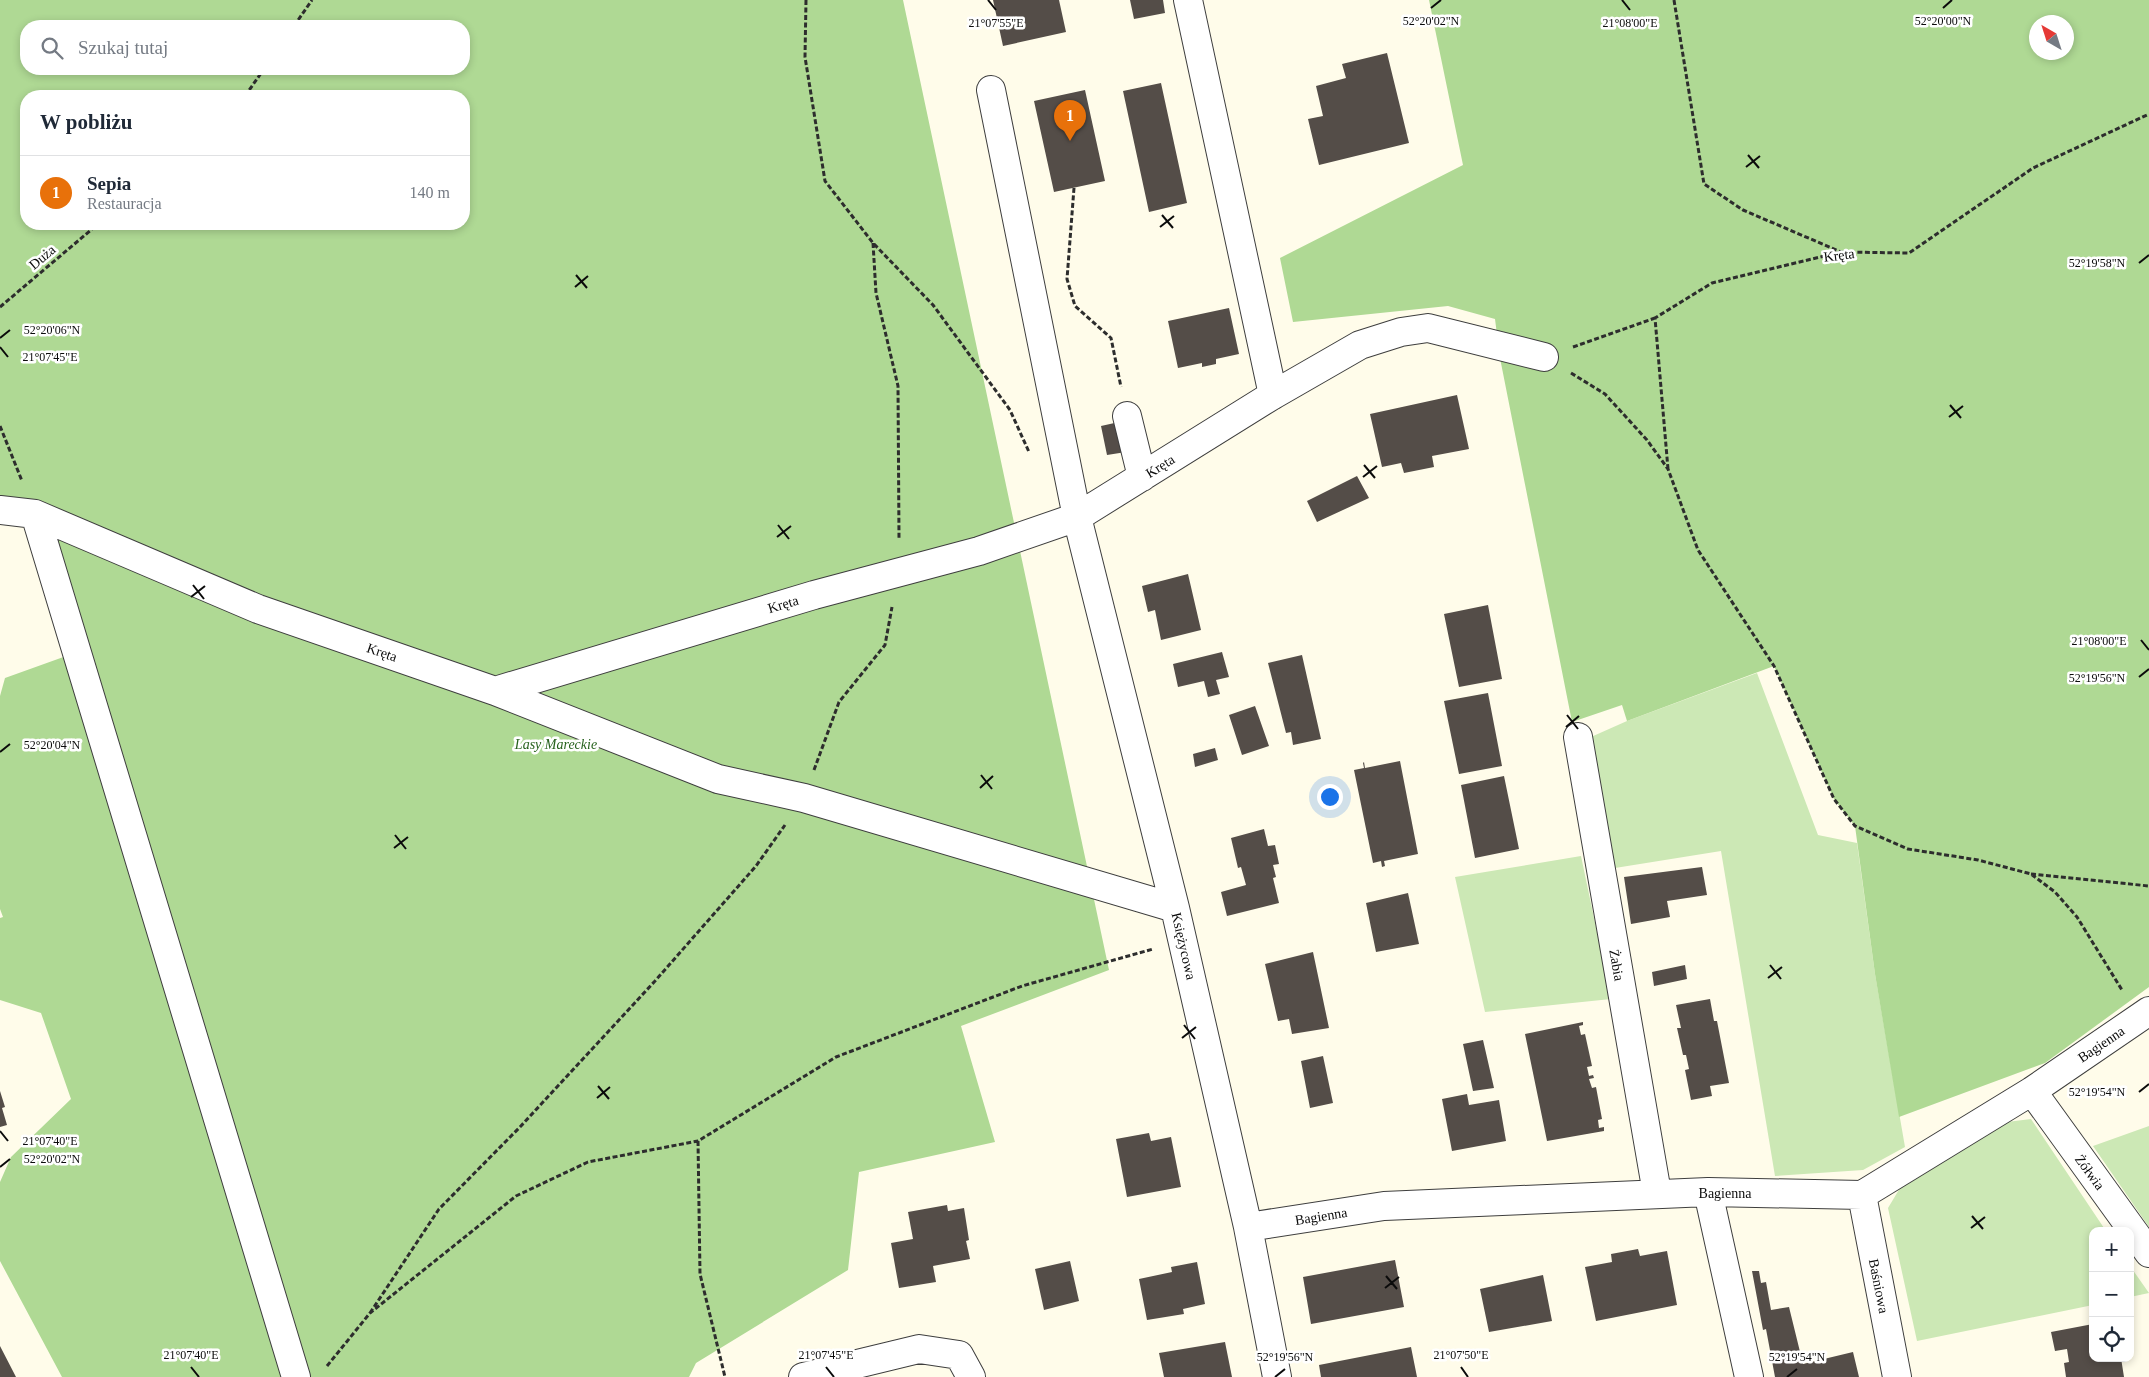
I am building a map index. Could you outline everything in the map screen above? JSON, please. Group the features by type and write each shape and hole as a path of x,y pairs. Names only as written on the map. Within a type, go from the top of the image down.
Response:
{"street":[{"path":"1188,0 1273,395"},
{"name":"Księżycowa","path":"991,90 1077,518 1183,940 1248,1227 1277,1377"},
{"name":"Kręta","path":"0,510 35,514 258,609 495,691 814,595 979,550 1077,518 1273,395 1360,345 1401,332 1428,328 1544,357"},
{"path":"1127,416 1142,477"},
{"path":"35,514 296,1377"},
{"path":"495,691 718,779 804,798 1175,908"},
{"name":"Żabia","path":"1578,737 1657,1194"},
{"name":"Bagienna","path":"1248,1227 1384,1206 1708,1192 1862,1195 2032,1091 2144,1014"},
{"name":"Żółwia","path":"2032,1091 2149,1254"},
{"path":"1708,1192 1749,1377"},
{"name":"Baśniowa","path":"1862,1195 1897,1377"},
{"path":"803,1377 919,1349 959,1355 971,1377"}],"path":[{"path":"298,20 312,0"},
{"path":"806,0 805,57 825,181 873,243 933,304 1010,410 1030,453"},
{"path":"1674,0 1704,184 1743,210 1841,252"},
{"path":"249,90 260,75"},
{"name":"Kręta","path":"1544,357 1655,318 1712,283 1841,252 1909,253 2033,168 2149,114"},
{"path":"1074,188 1067,280 1075,306 1111,338 1127,416"},
{"name":"Duża","path":"0,307 91,230"},
{"path":"323,1370 370,1313 439,1209 520,1127 656,981 756,866 804,798 839,702 885,645 899,572 898,386 876,293 873,243"},
{"path":"1655,318 1668,469 1698,550 1774,666 1834,799 1855,826 1908,849 1978,860 2030,874 2149,886"},
{"path":"1544,357 1605,394 1647,440 1668,469"},
{"path":"0,426 35,514"},
{"path":"2030,874 2055,892 2076,917 2144,1014"},
{"path":"370,1313 516,1196 588,1162 698,1141 836,1057 1022,986 1183,940"},
{"path":"698,1141 700,1274 725,1377"}],"green space":[{"name":"Lasy Mareckie","path":"0,0 903,0 1109,970 961,1026 995,1142 859,1172 848,1270 696,1363 689,1377 62,1377 0,1261 0,1182 11,1157 71,1099 41,1013 0,1000 0,918 3,917 0,909 0,696 5,678 69,655 33,530 0,519"},
{"path":"1429,0 2149,0 2149,987 2045,1063 1899,1117 1875,974 1855,826 1834,799 1774,666 1627,721 1622,705 1572,722 1500,358 1495,319 1448,306 1293,322 1280,258 1463,165"},
{"path":"1757,673 1818,835 1857,843 1875,974 1905,1147 1863,1170 1775,1176 1721,851 1615,868 1591,737 1627,721"},
{"path":"1581,856 1611,999 1485,1012 1455,877"},
{"path":"2031,1119 2103,1227 2089,1227 2089,1306 1917,1341 1888,1208 1900,1188 2007,1122"},
{"path":"2149,1126 2149,1227 2093,1146"},
{"path":"2134,1272 2149,1293 2134,1296"}],"building":[{"path":"993,0 1059,0 1066,32 1003,46"},
{"path":"1130,0 1163,0 1165,13 1134,19"},
{"path":"1387,53 1409,143 1319,165 1308,119 1323,116 1316,86 1346,78 1342,64"},
{"path":"1161,83 1187,203 1149,212 1123,91"},
{"path":"1085,90 1105,181 1054,192 1034,101"},
{"path":"1229,308 1239,354 1216,359 1216,364 1202,367 1202,363 1178,368 1168,321"},
{"path":"1457,395 1469,449 1432,456 1434,467 1404,473 1401,463 1382,467 1370,414"},
{"path":"1119,422 1126,452 1107,455 1101,426"},
{"path":"1357,476 1369,498 1317,522 1307,501"},
{"path":"1188,574 1201,630 1161,640 1155,610 1148,612 1142,586"},
{"path":"1488,605 1502,679 1459,687 1444,614"},
{"path":"1222,652 1229,677 1216,680 1220,694 1208,697 1204,681 1178,687 1173,664"},
{"path":"1302,655 1321,739 1293,745 1291,732 1286,733 1268,663"},
{"path":"1488,693 1502,766 1459,774 1444,701"},
{"path":"1255,706 1269,746 1242,755 1229,715"},
{"path":"1215,748 1218,760 1195,767 1193,754"},
{"path":"1400,761 1418,854 1384,861 1385,866 1382,867 1381,861 1373,863 1354,770 1364,768 1364,762 1365,768"},
{"path":"1504,776 1519,849 1475,858 1461,785"},
{"path":"1264,829 1268,846 1275,845 1279,864 1273,865 1276,877 1273,878 1279,903 1227,916 1221,892 1246,885 1241,867 1238,868 1231,838"},
{"path":"1702,867 1707,895 1667,901 1670,917 1631,924 1624,877"},
{"path":"1408,893 1419,944 1376,952 1366,903"},
{"path":"1313,952 1329,1028 1292,1034 1289,1019 1278,1021 1265,964"},
{"path":"1685,965 1687,979 1654,986 1652,972"},
{"path":"1710,999 1714,1021 1717,1021 1729,1083 1710,1086 1712,1096 1691,1100 1685,1070 1689,1069 1686,1055 1683,1055 1677,1028 1681,1028 1676,1005"},
{"path":"1583,1022 1583,1025 1579,1026 1581,1035 1585,1034 1592,1066 1587,1067 1589,1076 1593,1075 1594,1078 1589,1079 1592,1088 1596,1087 1602,1119 1598,1120 1599,1128 1604,1127 1604,1131 1547,1141 1525,1034"},
{"path":"1483,1040 1494,1088 1473,1091 1463,1044"},
{"path":"1323,1056 1333,1103 1310,1108 1301,1061"},
{"path":"0,1091 5,1107 2,1108 7,1125 0,1127"},
{"path":"1467,1094 1469,1105 1499,1100 1506,1141 1452,1151 1442,1099"},
{"path":"1149,1133 1151,1141 1171,1137 1181,1187 1127,1197 1116,1139"},
{"path":"947,1205 948,1211 964,1208 969,1240 966,1241 970,1259 933,1266 936,1282 899,1288 891,1243 913,1239 908,1212"},
{"path":"1638,1249 1640,1256 1667,1251 1677,1305 1596,1321 1585,1267 1612,1262 1611,1254"},
{"path":"1395,1260 1404,1307 1311,1324 1303,1277"},
{"path":"1070,1261 1079,1301 1044,1310 1035,1269"},
{"path":"1197,1262 1205,1304 1183,1309 1184,1314 1147,1320 1139,1279 1172,1272 1171,1267"},
{"path":"1752,1271 1759,1271 1761,1283 1766,1282 1771,1310 1789,1307 1803,1364 1853,1352 1859,1377 1775,1377 1766,1329 1763,1330"},
{"path":"1543,1275 1552,1321 1489,1332 1480,1289"},
{"path":"2089,1325 2089,1362 2122,1362 2124,1377 2066,1377 2064,1363 2069,1362 2067,1349 2055,1351 2051,1332"},
{"path":"1225,1342 1232,1377 1164,1377 1159,1353"},
{"path":"0,1346 16,1377 0,1377"},
{"path":"1411,1347 1417,1377 1321,1377 1319,1365"}],"place":[{"name":"Sepia","path":"1070,141"}]}
